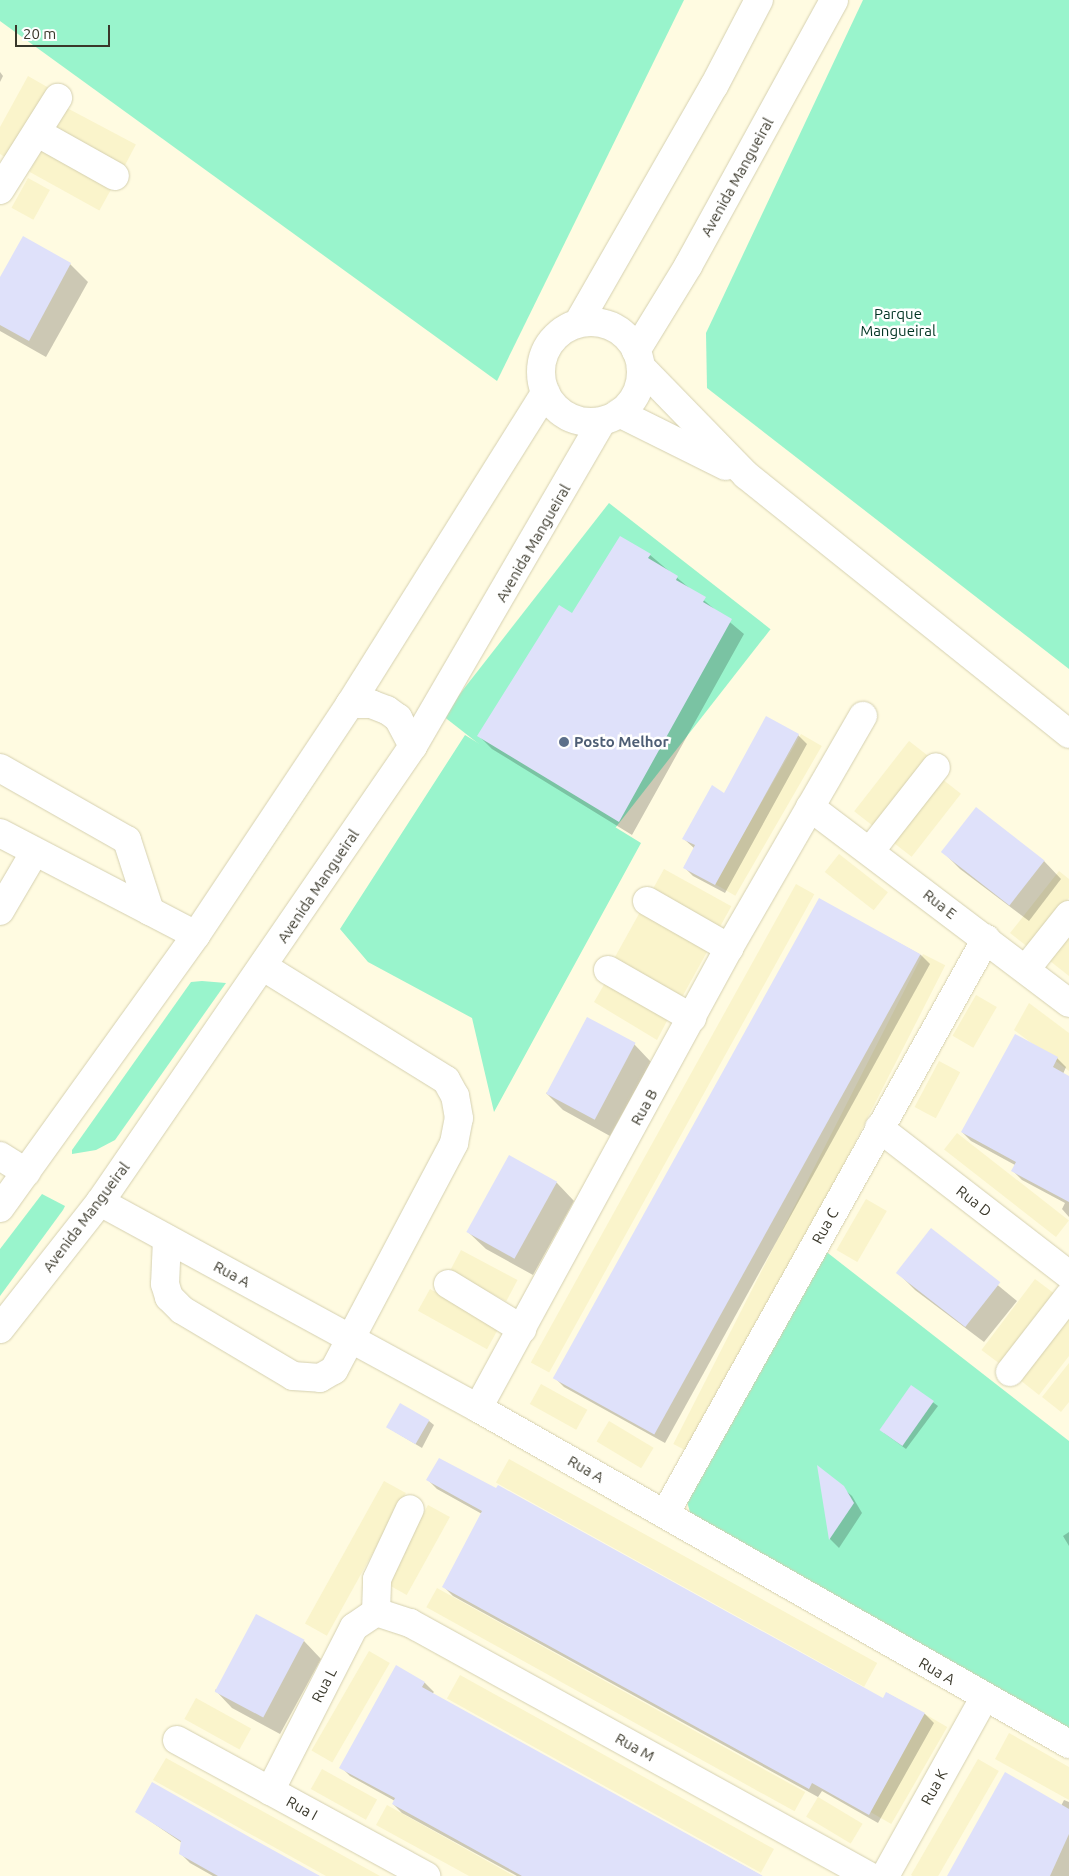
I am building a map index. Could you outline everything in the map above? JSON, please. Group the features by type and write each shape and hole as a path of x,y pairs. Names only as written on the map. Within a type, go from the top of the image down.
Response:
{"street":[{"path":"578,323 714,86 759,0"},
{"name":"Avenida Mangueiral","path":"639,359 834,0"},
{"path":"1,187 38,133 58,98"},
{"path":"38,133 115,176"},
{"path":"639,359 639,385 632,401 611,417 585,422 569,417 555,407 546,392 541,375 543,358 550,342 563,330 578,323 595,322 612,326 626,336 639,359 746,476 1069,734"},
{"path":"0,1208 196,934 350,704 546,392"},
{"path":"611,417 746,476"},
{"name":"Avenida Mangueiral","path":"0,1328 100,1202 264,967 413,746 611,417"},
{"path":"350,704 371,704 387,710 398,718 413,746"},
{"name":"Rua B","path":"478,1408 730,948 863,716"},
{"path":"871,850 936,767"},
{"path":"0,768 127,840 150,911"},
{"name":"Rua E","path":"810,806 871,850 1069,1003"},
{"path":"0,833 34,853 196,934"},
{"path":"0,911 34,853"},
{"path":"647,901 730,948"},
{"path":"1026,969 1069,915"},
{"name":"Rua C","path":"665,1514 986,939"},
{"path":"167,1239 165,1284 170,1297 182,1310 293,1376 320,1378 334,1370 454,1143 459,1118 455,1096 446,1080 427,1066 264,967"},
{"path":"608,970 692,1018"},
{"name":"Rua D","path":"879,1128 1069,1275"},
{"path":"0,1156 26,1172"},
{"name":"Rua A","path":"100,1202 351,1337 478,1408 984,1698 1069,1744"},
{"path":"448,1284 522,1328"},
{"path":"1010,1372 1069,1296"},
{"path":"389,1616 374,1596 377,1579 410,1509"},
{"name":"Rua L","path":"270,1790 354,1627 389,1616"},
{"name":"Rua M","path":"389,1616 869,1876"},
{"name":"Rua K","path":"885,1876 984,1698"},
{"name":"Rua I","path":"177,1740 426,1876"}],"shaded area":[{"path":"28,76 49,88 10,160 0,154 0,127"},
{"path":"67,108 136,145 124,167 55,130"},
{"path":"42,149 112,188 99,211 29,172"},
{"path":"28,178 50,190 33,220 12,208"},
{"path":"801,734 822,746 735,896 714,884"},
{"path":"909,741 928,756 873,826 854,811"},
{"path":"942,779 961,794 912,857 893,842"},
{"path":"839,854 888,892 874,910 825,872"},
{"path":"664,869 731,906 720,927 652,890"},
{"path":"1059,871 1069,879 1069,898 1029,948 1010,933"},
{"path":"796,884 814,894 549,1373 531,1362"},
{"path":"640,912 708,950 683,996 614,958"},
{"path":"1069,936 1069,976 1050,961"},
{"path":"923,954 945,965 696,1455 673,1444"},
{"path":"605,983 669,1017 657,1040 594,1002"},
{"path":"976,995 997,1007 973,1048 952,1036"},
{"path":"1029,1003 1069,1033 1069,1071 1014,1030"},
{"path":"939,1061 960,1072 936,1118 915,1107"},
{"path":"957,1133 1069,1220 1056,1237 944,1150"},
{"path":"866,1199 887,1211 857,1262 836,1250"},
{"path":"461,1250 518,1280 506,1301 450,1271"},
{"path":"1035,1279 1055,1294 1001,1365 981,1350"},
{"path":"430,1289 499,1327 487,1349 418,1311"},
{"path":"1069,1317 1069,1356 1039,1395 1020,1380"},
{"path":"1069,1363 1069,1402 1061,1412 1042,1397"},
{"path":"541,1384 587,1410 576,1430 530,1404"},
{"path":"609,1421 654,1448 641,1468 597,1442"},
{"path":"509,1459 877,1663 864,1687 496,1483"},
{"path":"384,1481 406,1493 327,1636 305,1624"},
{"path":"428,1505 450,1517 407,1595 385,1583"},
{"path":"437,1588 805,1792 795,1811 426,1607"},
{"path":"369,1651 390,1663 332,1763 312,1751"},
{"path":"460,1675 774,1849 761,1873 447,1699"},
{"path":"196,1698 251,1729 239,1750 184,1719"},
{"path":"923,1713 947,1727 891,1824 867,1810"},
{"path":"1009,1733 1069,1767 1069,1800 995,1759"},
{"path":"166,1758 380,1876 326,1876 153,1780"},
{"path":"978,1759 999,1771 938,1876 911,1875"},
{"path":"322,1769 377,1800 366,1820 311,1789"},
{"path":"818,1797 863,1824 851,1843 806,1817"},
{"path":"387,1805 514,1876 469,1876 376,1825"}],"green space":[{"path":"0,0 684,0 497,381 0,21"},
{"name":"Parque Mangueiral","path":"863,0 1069,0 1069,669 707,388 706,333"},
{"path":"609,503 771,629 604,842 443,716"},
{"path":"465,735 641,843 494,1112 472,1018 368,962 340,929"},
{"path":"191,982 226,983 115,1140 96,1150 72,1154 72,1150"},
{"path":"42,1194 65,1206 0,1296 0,1249"},
{"path":"824,1250 1069,1441 1069,1728 693,1523 686,1498"}],"building":[{"path":"23,236 71,263 29,341 0,325 0,277"},
{"path":"620,536 651,554 648,558 678,576 676,580 706,597 703,602 732,619 619,822 477,736 559,605 572,613"},
{"path":"766,716 799,734 715,885 683,868 695,845 682,839 712,785 724,793"},
{"path":"976,807 1045,861 1009,905 941,852"},
{"path":"819,898 920,954 654,1434 553,1378"},
{"path":"587,1017 636,1043 595,1120 546,1094"},
{"path":"1015,1034 1058,1057 1053,1067 1069,1076 1069,1202 1011,1171 1016,1162 961,1132"},
{"path":"509,1155 557,1182 514,1259 466,1232"},
{"path":"931,1228 1000,1282 965,1327 896,1273"},
{"path":"911,1385 934,1401 902,1446 879,1430"},
{"path":"400,1403 429,1420 415,1444 386,1427"},
{"path":"439,1458 496,1488 498,1485 883,1698 886,1692 925,1713 869,1815 812,1783 809,1789 442,1587 482,1511 426,1480"},
{"path":"817,1465 844,1486 854,1503 829,1540"},
{"path":"256,1614 305,1640 263,1718 215,1692"},
{"path":"396,1665 425,1682 422,1687 763,1876 522,1876 392,1804 395,1798 339,1768"},
{"path":"1005,1772 1069,1809 1069,1834 1050,1876 947,1876"},
{"path":"152,1782 320,1876 218,1876 179,1854 181,1841 135,1812"}],"place":[{"name":"Posto Melhor","path":"564,742"}]}
